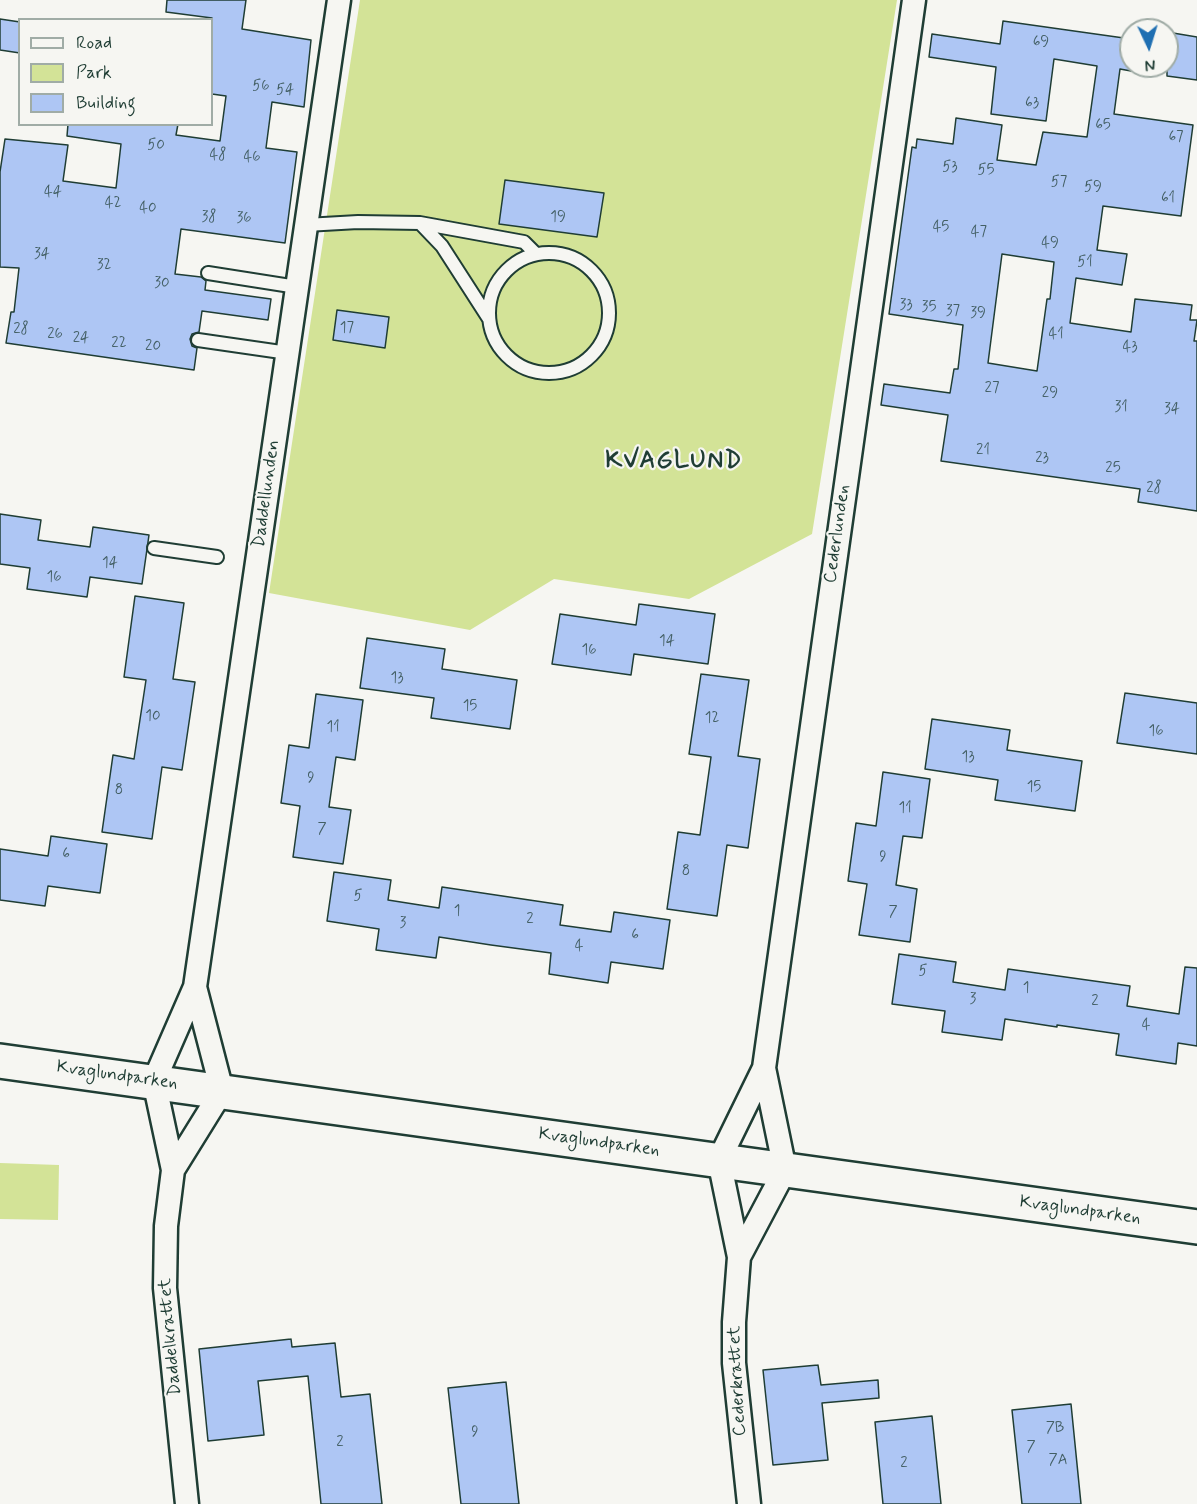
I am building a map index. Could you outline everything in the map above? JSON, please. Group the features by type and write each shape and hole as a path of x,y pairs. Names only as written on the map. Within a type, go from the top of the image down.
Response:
{"street":[{"name":"Daddellunden","path":"154,1081 195,987 339,0"},
{"name":"Cederlunden","path":"719,1160 764,1068 914,0"},
{"name":"Daddellunden","path":"195,987 222,1091"},
{"name":"Kvaglundparken","path":"0,1061 1197,1227"},
{"name":"Cederlunden","path":"764,1068 785,1170"},
{"name":"Daddelkrattet","path":"154,1081 173,1170 166,1226 165,1288 187,1504"},
{"name":"Daddelkrattet","path":"173,1170 222,1091"},
{"name":"Cederkrattet","path":"719,1160 739,1257 734,1322 734,1363 748,1504"},
{"name":"Cederkrattet","path":"739,1257 785,1170"}],"lane":[{"path":"306,225 358,222 420,223 525,242 536,254"},
{"path":"420,223 442,246 489,319"},
{"path":"550,253 566,255 592,271 604,291 609,314 600,344 590,356 578,366 547,373 533,371 508,357 498,346 489,319 489,304 493,290 510,267 536,254 550,253"},
{"path":"208,273 297,287"},
{"path":"198,340 288,353"},
{"path":"154,548 217,557"}],"green space":[{"path":"360,0 897,0 812,534 689,599 554,579 470,630 269,593"},
{"path":"0,1163 59,1165 58,1220 0,1219"}],"building":[{"path":"167,0 246,0 242,29 311,40 304,107 272,102 266,148 297,152 285,243 181,229 175,274 201,277 206,281 205,290 271,299 268,320 202,311 199,332 192,334 190,339 192,346 197,348 194,370 6,343 11,312 14,312 19,268 0,267 0,172 5,139 68,145 63,181 116,188 121,144 67,136 68,126 178,126 176,135 220,141 226,96 213,94 213,18 166,12"},
{"path":"0,19 18,22 18,53 0,50"},
{"path":"1003,21 1119,37 1119,76 1114,114 1193,125 1181,216 1103,206 1097,250 1127,254 1122,285 1076,278 1070,323 1131,332 1135,299 1192,305 1190,320 1197,320 1194,341 1197,341 1197,511 1138,502 1140,489 941,461 948,415 881,405 884,384 950,393 954,369 958,369 963,325 889,314 912,147 916,148 917,139 953,144 956,118 1002,125 997,160 1036,165 1043,132 1087,137 1097,66 1054,59 1046,121 991,114 996,67 929,57 932,34 1000,44","holes":["1002,254 1054,262 1050,299 1047,299 1037,371 988,363"]},
{"path":"1179,34 1197,37 1197,80 1179,78"},
{"path":"505,180 604,193 597,237 499,224"},
{"path":"337,310 389,317 385,348 333,340"},
{"path":"0,514 41,520 38,540 90,547 93,527 149,535 142,584 90,577 87,597 27,589 30,568 0,564"},
{"path":"135,596 184,603 173,679 195,682 182,770 162,767 152,839 102,832 113,755 134,759 146,680 124,677"},
{"path":"639,604 715,614 708,664 634,654 631,675 552,664 560,614 636,625"},
{"path":"367,638 445,649 442,669 517,680 510,729 431,718 434,698 360,688"},
{"path":"701,674 749,680 738,756 760,759 748,848 727,845 717,916 667,909 678,832 700,835 711,757 689,754"},
{"path":"1125,693 1197,703 1197,754 1117,743"},
{"path":"316,694 363,700 355,760 336,757 329,807 351,810 343,864 293,857 300,806 281,803 289,745 309,748"},
{"path":"932,719 1010,730 1007,750 1082,761 1075,811 995,800 998,780 925,769"},
{"path":"883,772 930,779 922,838 903,836 896,885 917,889 910,942 859,935 867,884 848,881 856,823 876,826"},
{"path":"51,836 107,844 100,893 48,886 45,906 0,900 0,849 48,856"},
{"path":"334,872 391,880 388,900 439,908 442,887 563,905 560,925 611,932 614,912 670,920 663,969 611,962 608,983 549,974 551,953 439,937 436,958 376,950 379,929 327,921"},
{"path":"899,954 956,962 953,982 1005,990 1008,969 1130,986 1127,1006 1179,1014 1185,967 1197,968 1197,1046 1178,1043 1176,1064 1116,1055 1119,1034 1057,1025 1057,1027 1005,1019 1002,1040 942,1032 945,1011 892,1004"},
{"path":"291,1339 292,1347 335,1343 341,1397 370,1394 382,1504 321,1504 308,1376 258,1381 264,1435 208,1441 199,1349"},
{"path":"818,1365 821,1385 878,1380 879,1398 822,1403 828,1460 773,1465 763,1370"},
{"path":"506,1382 519,1504 461,1504 448,1388"},
{"path":"1071,1404 1081,1504 1022,1504 1012,1410"},
{"path":"932,1416 941,1504 883,1504 875,1422"}],"district":[{"name":"KVAGLUND","path":"674,462"}]}
